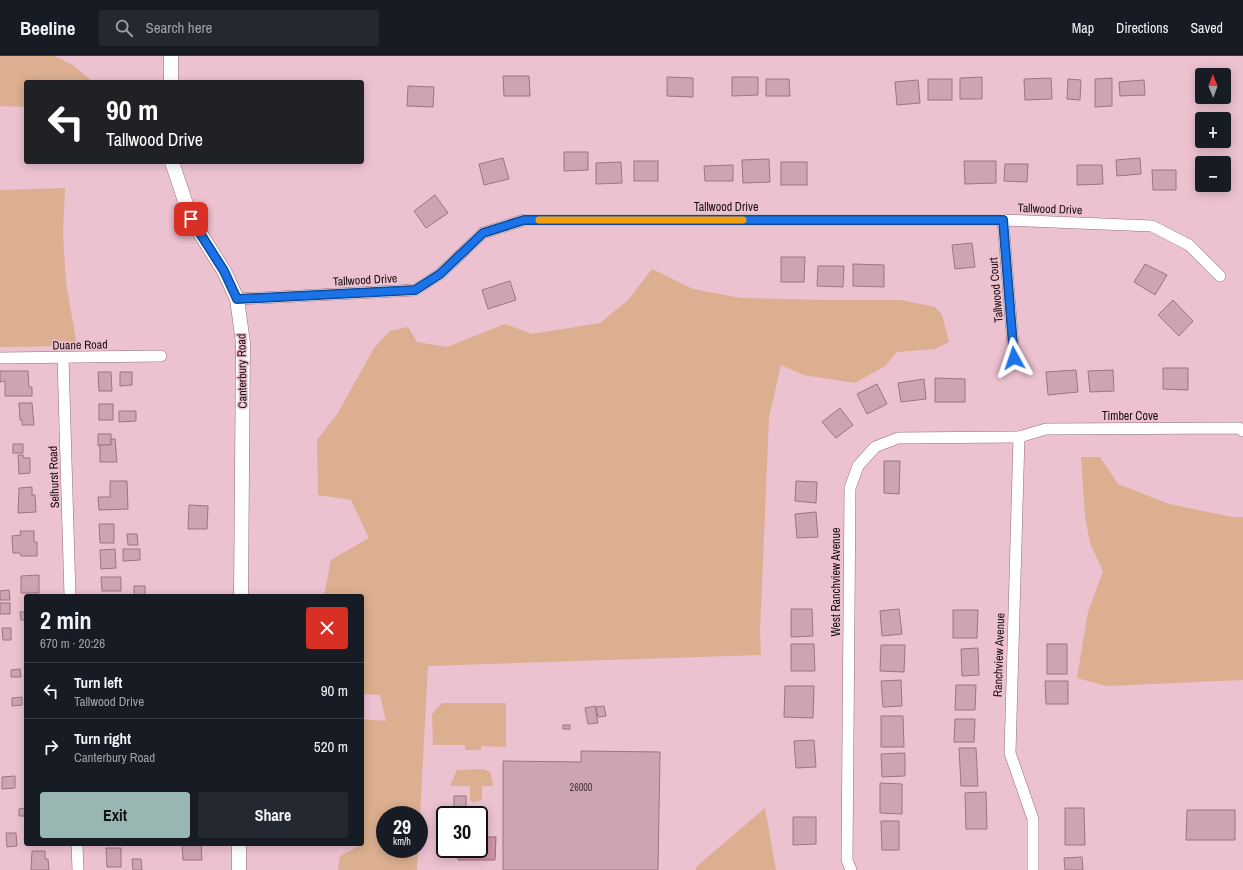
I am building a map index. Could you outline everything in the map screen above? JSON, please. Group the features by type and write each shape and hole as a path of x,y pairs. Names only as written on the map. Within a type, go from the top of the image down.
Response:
{"street":[{"path":"171,56 171,80"},
{"name":"Canterbury Road","path":"173,164 191,219 224,271 237,299 243,343 241,594"},
{"name":"Tallwood Drive","path":"237,299 415,290 440,274 483,233 524,220 1003,220 1152,226 1190,245 1220,276"},
{"name":"Tallwood Court","path":"1003,220 1014,358"},
{"name":"Duane Road","path":"0,358 160,356"},
{"name":"Selhurst Road","path":"63,358 70,594"},
{"name":"Timber Cove","path":"1018,437 1046,429 1239,428 1243,431"},
{"name":"West Ranchview Avenue","path":"851,870 847,860 849,522 850,488 858,466 875,447 898,438 1018,437"},
{"name":"Ranchview Avenue","path":"1018,437 1010,753 1033,819 1033,870"},
{"path":"77,846 78,870"},
{"path":"239,846 239,870"}],"shaded area":[{"path":"0,56 54,56 73,65 91,80 24,80 24,107 0,106"},
{"path":"65,188 63,233 66,282 77,346 0,347 0,190"},
{"path":"652,269 693,289 741,298 901,300 935,307 942,315 949,342 935,349 897,352 885,366 855,383 804,375 781,365 769,417 760,632 761,655 428,666 420,806 376,806 376,858 418,858 417,870 338,870 340,856 359,846 364,846 364,719 386,721 380,695 364,694 364,594 324,594 331,560 369,538 351,500 318,495 317,440 338,413 374,348 390,331 408,327 417,342 447,347 505,324 532,334 600,323 628,300"},
{"path":"1081,457 1100,457 1118,484 1169,504 1232,517 1243,517 1243,680 1106,686 1077,678 1088,612 1103,571 1090,543 1085,516"},
{"path":"442,703 506,703 506,747 481,746 481,750 465,750 465,745 433,745 432,714"},
{"path":"484,769 491,773 493,786 482,787 482,800 474,802 470,800 470,786 450,786 457,770"},
{"path":"765,808 776,870 696,870 696,867"},
{"path":"488,837 496,837 495,860 458,860 458,858 488,858"}],"building":[{"path":"503,76 529,76 530,96 504,96"},
{"path":"667,77 693,78 693,97 667,96"},
{"path":"732,77 758,77 758,95 732,96"},
{"path":"982,77 982,99 960,99 960,78"},
{"path":"1051,78 1052,99 1025,100 1024,79"},
{"path":"1112,78 1112,106 1095,107 1095,79"},
{"path":"766,79 789,79 790,96 766,96"},
{"path":"928,79 952,79 952,100 928,100"},
{"path":"1068,79 1081,80 1080,100 1067,99"},
{"path":"918,80 920,103 897,105 895,82"},
{"path":"1144,80 1145,95 1120,96 1119,82"},
{"path":"408,86 434,87 433,107 407,106"},
{"path":"564,152 588,152 588,170 564,171"},
{"path":"503,158 509,179 484,185 479,164"},
{"path":"1140,158 1141,174 1117,176 1116,160"},
{"path":"769,159 770,182 743,183 742,160"},
{"path":"634,161 658,161 658,181 634,181"},
{"path":"964,161 996,161 996,183 965,184"},
{"path":"621,162 622,183 596,184 596,163"},
{"path":"781,162 807,162 807,185 781,185"},
{"path":"1005,164 1028,164 1027,182 1004,181"},
{"path":"733,165 733,181 705,181 704,166"},
{"path":"1077,165 1102,165 1103,184 1077,185"},
{"path":"1152,170 1176,170 1176,190 1153,190"},
{"path":"435,195 448,213 426,228 414,211"},
{"path":"972,243 975,267 955,269 952,245"},
{"path":"781,257 805,257 804,282 781,282"},
{"path":"853,264 884,265 884,287 853,286"},
{"path":"1145,264 1167,275 1155,295 1134,282"},
{"path":"818,266 844,266 843,287 817,286"},
{"path":"510,281 516,300 488,309 482,290"},
{"path":"1173,300 1193,321 1179,336 1158,315"},
{"path":"1163,368 1188,368 1188,390 1163,389"},
{"path":"1076,370 1078,392 1048,395 1046,372"},
{"path":"1113,370 1114,391 1090,392 1088,371"},
{"path":"0,371 28,371 29,387 32,387 32,396 5,396 5,381 0,382"},
{"path":"98,372 111,372 112,391 99,391"},
{"path":"120,372 132,372 132,385 120,386"},
{"path":"935,378 965,379 965,402 935,402"},
{"path":"924,379 926,399 901,402 898,383"},
{"path":"877,384 887,404 867,414 857,394"},
{"path":"19,403 32,403 34,425 22,425 22,420 20,420"},
{"path":"99,404 113,404 113,420 99,420"},
{"path":"840,408 853,425 836,438 822,422"},
{"path":"119,411 136,411 136,421 119,422"},
{"path":"98,434 111,434 111,445 98,446"},
{"path":"111,439 115,439 117,462 100,462 100,445 111,445"},
{"path":"13,444 23,444 23,453 13,453"},
{"path":"18,455 23,455 24,458 30,458 30,473 19,474"},
{"path":"884,461 900,461 899,494 884,493"},
{"path":"110,481 127,481 128,509 99,510 98,497 110,497"},
{"path":"796,481 817,482 816,503 795,501"},
{"path":"32,487 32,495 35,495 36,512 18,513 19,488"},
{"path":"189,505 208,506 207,529 188,529"},
{"path":"816,512 818,537 797,538 795,514"},
{"path":"99,524 114,524 114,543 100,543"},
{"path":"20,531 34,531 34,542 37,542 37,556 21,556 20,553 13,553 12,536 21,535"},
{"path":"127,534 137,534 138,545 128,545"},
{"path":"115,549 116,568 101,569 100,550"},
{"path":"123,549 140,549 140,560 123,561"},
{"path":"39,575 39,593 21,593 21,576"},
{"path":"101,577 121,577 121,591 102,591"},
{"path":"134,586 145,586 145,594 134,594"},
{"path":"9,590 10,600 0,600 0,591"},
{"path":"0,603 10,603 10,614 0,614"},
{"path":"791,609 812,609 813,636 791,637"},
{"path":"899,609 902,634 882,636 880,611"},
{"path":"953,610 978,610 977,638 953,638"},
{"path":"20,612 24,612 24,620 21,620"},
{"path":"2,628 11,628 11,640 3,640"},
{"path":"791,644 814,644 815,671 791,671"},
{"path":"1047,644 1067,644 1067,674 1047,674"},
{"path":"881,645 905,645 904,672 880,671"},
{"path":"978,648 979,675 962,676 961,649"},
{"path":"20,669 21,677 11,677 11,670"},
{"path":"901,680 902,706 883,707 881,681"},
{"path":"1045,681 1068,681 1068,704 1046,704"},
{"path":"956,685 976,685 975,710 955,710"},
{"path":"785,686 814,686 813,718 784,717"},
{"path":"22,697 22,705 12,706 12,698"},
{"path":"595,706 598,723 588,724 585,708"},
{"path":"604,706 606,716 598,717 596,707"},
{"path":"881,716 903,716 904,747 881,747"},
{"path":"955,719 975,719 974,742 954,742"},
{"path":"563,725 570,725 570,729 563,729"},
{"path":"814,740 816,767 796,768 794,741"},
{"path":"959,748 976,748 978,786 961,786"},
{"path":"581,751 660,752 658,870 503,870 503,761 581,762"},
{"path":"905,753 905,776 882,777 881,754"},
{"path":"15,776 15,788 2,789 2,777"},
{"path":"880,783 902,784 902,814 880,813"},
{"path":"986,792 987,829 966,829 965,793"},
{"path":"454,796 466,796 466,806 454,806"},
{"path":"24,808 24,816 19,816 19,809"},
{"path":"1065,808 1084,808 1085,845 1065,845"},
{"path":"1187,810 1235,810 1235,840 1186,840"},
{"path":"793,817 816,817 816,844 793,845"},
{"path":"881,821 899,821 899,850 882,850"},
{"path":"6,833 16,833 17,846 7,847"},
{"path":"182,846 201,846 202,860 183,860"},
{"path":"106,848 121,848 121,867 107,867"},
{"path":"32,851 45,851 45,859 48,859 49,870 31,870"},
{"path":"1082,857 1083,870 1065,870 1064,858"},
{"path":"132,859 141,859 142,870 133,870"}],"slow traffic":[{"path":"539,220 743,220"}],"route":[{"path":"191,219 224,271 237,299 415,290 440,274 483,233 524,220 1003,220 1014,358"}]}
